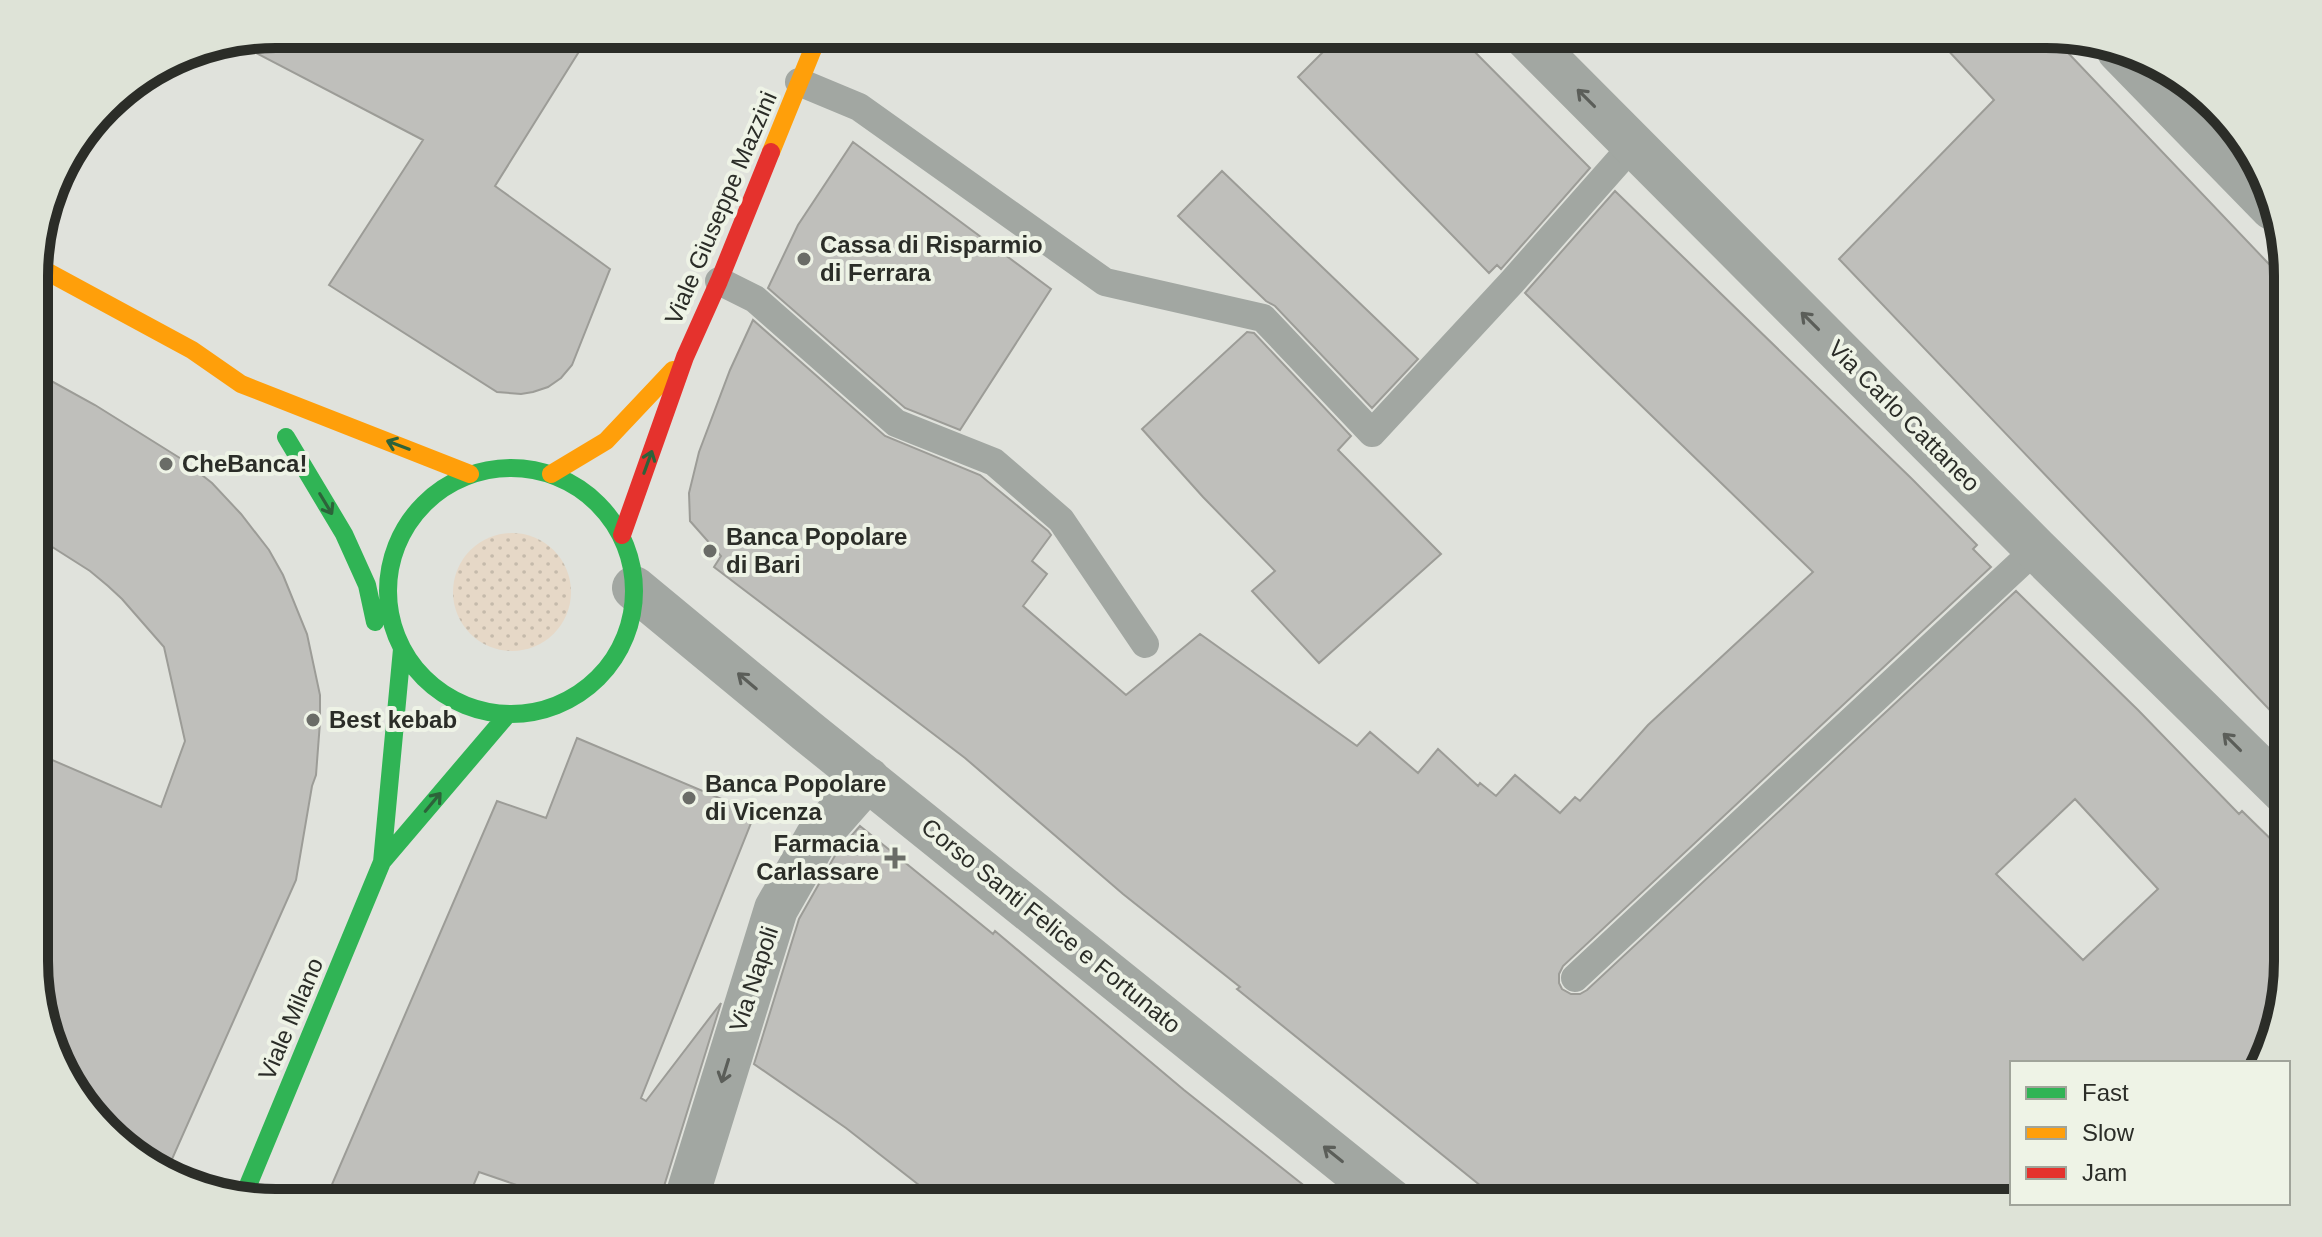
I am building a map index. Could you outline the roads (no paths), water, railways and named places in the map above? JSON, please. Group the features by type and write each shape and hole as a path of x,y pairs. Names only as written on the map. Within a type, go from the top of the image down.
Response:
{"main road":[{"name":"Viale Giuseppe Mazzini","path":"622,535 685,357 813,48"},
{"path":"48,272 192,350 241,384 470,474"},
{"name":"Viale Giuseppe Mazzini","path":"551,474 606,441 685,357"},
{"path":"241,384 277,427 330,480"},
{"path":"277,427 344,534 367,585 397,714"},
{"path":"510,467 551,474 573,484 592,498 609,515 622,535 631,561 633,613 626,636 614,658 581,693 559,705 534,713 482,711 457,702 436,689 417,671 402,649 392,624 387,597 391,538 426,500 446,484 470,474 490,468 510,467"},
{"name":"Viale Milano","path":"247,1187 382,862 402,649"},
{"name":"Viale Milano","path":"382,862 508,714"}],"street":[{"name":"Via Carlo Cattaneo","path":"1537,48 2036,549 2274,782"},
{"path":"2134,66 2259,194"},
{"name":"Corso Santi Felice e Fortunato","path":"634,588 1377,1189"},
{"name":"Via Napoli","path":"689,1189 776,909 817,837 868,779"}],"lane":[{"path":"799,82 859,107 1105,282 1263,318 1372,433 1633,145"},
{"path":"719,281 755,299 896,423 994,462 1061,520 1145,644"},
{"path":"1575,978 2036,549"}],"place":[{"name":"Cassa di Risparmio di Ferrara","path":"804,259"},
{"name":"CheBanca!","path":"166,464"},
{"name":"Banca Popolare di Bari","path":"710,551"},
{"name":"Best kebab","path":"313,720"},
{"name":"Banca Popolare di Vicenza","path":"689,798"},
{"name":"Farmacia Carlassare","path":"895,858"}]}
